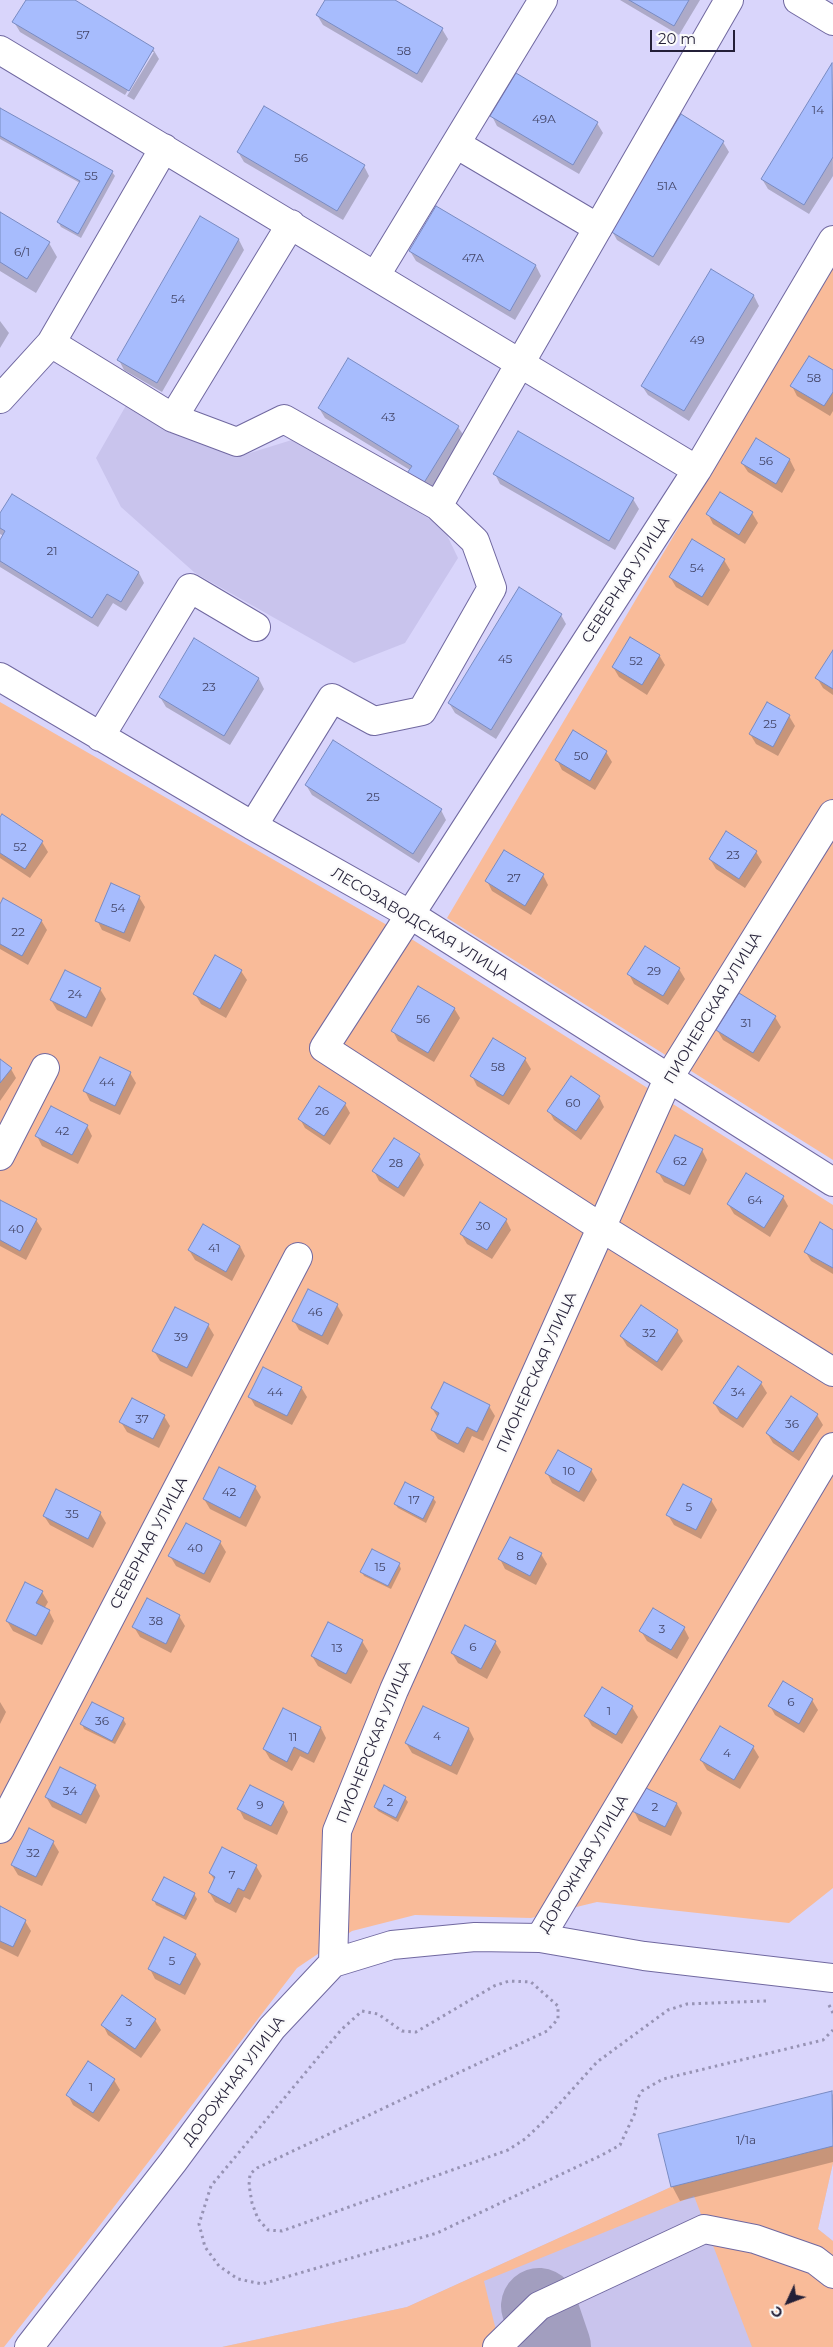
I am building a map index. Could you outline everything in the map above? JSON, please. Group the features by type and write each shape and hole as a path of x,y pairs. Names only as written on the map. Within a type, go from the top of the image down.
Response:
{"street":[{"path":"376,275 543,0"},
{"path":"438,506 729,0"},
{"path":"798,0 833,20"},
{"path":"0,50 697,470"},
{"path":"456,144 598,228"},
{"path":"0,399 51,343 164,148"},
{"path":"173,418 290,224"},
{"name":"СЕВЕРНАЯ УЛИЦА","path":"602,1228 324,1048 697,470 833,240"},
{"path":"51,343 173,418 237,442 284,419 438,506 475,541 492,588 422,712 374,720 332,698 253,826"},
{"path":"100,737 190,588 256,627"},
{"name":"ЛЕСОЗАВОДСКАЯ УЛИЦА","path":"0,678 253,826 411,915 833,1182"},
{"name":"ПИОНЕРСКАЯ УЛИЦА","path":"333,1963 337,1831 394,1690 668,1079 833,814"},
{"path":"0,1156 44,1068"},
{"path":"602,1228 833,1372"},
{"name":"СЕВЕРНАЯ УЛИЦА","path":"0,1829 8,1792 298,1257"},
{"name":"ДОРОЖНАЯ УЛИЦА","path":"29,2347 173,2162 272,2028 333,1963 392,1945 475,1937 540,1938 833,1447"},
{"path":"540,1938 644,1956 833,1978"},
{"path":"497,2347 538,2306 704,2229 755,2239 815,2260 833,2274"}],"path":[{"path":"776,2000 687,2004 668,2010 597,2062 543,2122 525,2139 508,2150 282,2231 268,2230 258,2219 251,2194 250,2174 257,2168 547,2031 558,2019 558,2006 531,1982 509,1982 494,1986 416,2032 402,2031 378,2014 362,2011 341,2030 211,2186 199,2224 206,2247 219,2266 238,2279 262,2284 436,2233 620,2145 636,2113 637,2099 642,2091 663,2078 823,2040 833,2030"},
{"path":"820,2002 828,2004 833,2014"}],"shaded area":[{"path":"833,267 833,1160 447,918"},
{"path":"128,402 168,425 237,457 295,439 443,527 458,558 405,643 354,663 195,573 121,507 96,458"},
{"path":"0,702 413,940 833,1205 833,1888 789,1923 597,1902 531,1918 415,1915 352,1931 297,1968 4,2347 0,2347"},
{"path":"833,2146 833,2163 818,2229 833,2241 833,2347 222,2347 407,2307 671,2187"},
{"path":"833,2146 833,2163 818,2229 833,2241 833,2347 752,2347 694,2196 484,2281 500,2347 222,2347 407,2307 671,2187"}],"building":[{"path":"26,0 75,0 154,48 129,91 12,22"},
{"path":"325,0 395,0 443,28 417,74 316,15"},
{"path":"629,0 689,0 674,26"},
{"path":"832,63 833,157 804,205 761,179"},
{"path":"516,73 598,122 573,165 490,116"},
{"path":"264,106 365,165 337,211 237,152"},
{"path":"0,108 113,171 78,234 57,222 80,181 0,136"},
{"path":"681,114 724,141 653,257 610,231"},
{"path":"436,206 536,265 510,311 409,251"},
{"path":"0,212 50,242 27,279 0,262"},
{"path":"200,216 239,239 157,383 117,360"},
{"path":"711,269 754,295 684,411 641,386"},
{"path":"809,356 833,370 833,392 824,406 790,386"},
{"path":"348,358 459,426 422,486 405,476 412,466 318,408"},
{"path":"518,431 634,498 609,541 493,474"},
{"path":"756,438 790,459 776,484 741,463"},
{"path":"720,492 753,512 739,535 706,514"},
{"path":"12,494 139,572 121,602 107,594 92,618 0,561 0,540 5,531 0,528 0,513"},
{"path":"692,539 725,559 702,597 669,577"},
{"path":"519,587 562,614 491,730 448,703"},
{"path":"630,637 660,655 642,685 612,667"},
{"path":"194,638 259,678 224,736 159,697"},
{"path":"833,650 833,689 815,678"},
{"path":"767,702 790,715 773,747 749,734"},
{"path":"573,730 607,751 590,781 555,760"},
{"path":"333,740 442,809 413,854 305,785"},
{"path":"2,814 43,841 25,869 0,853 0,817"},
{"path":"726,831 757,851 739,879 709,859"},
{"path":"504,850 544,874 525,906 485,881"},
{"path":"111,883 140,896 124,933 95,921"},
{"path":"3,898 42,920 22,956 0,944 0,904"},
{"path":"645,946 680,968 663,996 627,974"},
{"path":"215,955 242,970 220,1009 193,994"},
{"path":"65,970 101,988 86,1018 50,1000"},
{"path":"418,986 455,1008 428,1053 391,1031"},
{"path":"739,993 776,1016 753,1053 716,1030"},
{"path":"493,1038 526,1058 503,1096 470,1076"},
{"path":"100,1057 131,1072 115,1106 83,1091"},
{"path":"0,1059 12,1068 0,1083"},
{"path":"571,1076 600,1096 576,1131 547,1111"},
{"path":"319,1086 346,1103 324,1136 298,1119"},
{"path":"51,1106 88,1125 72,1155 35,1136"},
{"path":"675,1135 703,1149 684,1186 656,1172"},
{"path":"394,1138 420,1154 398,1188 372,1171"},
{"path":"746,1173 784,1196 764,1228 727,1204"},
{"path":"0,1200 37,1219 20,1251 0,1240"},
{"path":"480,1202 507,1219 487,1250 460,1234"},
{"path":"820,1222 833,1230 833,1268 804,1252"},
{"path":"203,1224 240,1246 226,1272 188,1250"},
{"path":"308,1289 338,1304 322,1336 292,1321"},
{"path":"641,1305 678,1330 657,1362 620,1336"},
{"path":"175,1307 209,1324 187,1368 152,1351"},
{"path":"738,1366 762,1382 737,1419 713,1403"},
{"path":"263,1367 302,1387 287,1416 248,1397"},
{"path":"444,1382 490,1405 477,1432 467,1427 458,1444 431,1430 439,1413 431,1408"},
{"path":"791,1396 818,1414 793,1452 766,1433"},
{"path":"132,1398 165,1415 153,1439 119,1422"},
{"path":"558,1450 592,1469 579,1492 545,1473"},
{"path":"219,1467 256,1486 240,1518 203,1499"},
{"path":"405,1482 434,1497 423,1519 394,1504"},
{"path":"683,1484 712,1499 696,1530 666,1515"},
{"path":"56,1489 101,1512 88,1539 43,1516"},
{"path":"186,1523 221,1541 204,1574 168,1556"},
{"path":"510,1537 542,1553 530,1576 498,1559"},
{"path":"372,1549 400,1563 388,1586 360,1572"},
{"path":"25,1582 43,1591 36,1603 50,1610 36,1636 6,1621"},
{"path":"147,1598 180,1615 166,1644 132,1627"},
{"path":"653,1608 685,1627 671,1650 639,1631"},
{"path":"328,1622 363,1640 346,1674 311,1656"},
{"path":"465,1625 496,1641 481,1669 451,1653"},
{"path":"783,1681 813,1699 799,1724 768,1706"},
{"path":"602,1687 633,1706 616,1735 584,1716"},
{"path":"92,1702 124,1718 112,1741 80,1724"},
{"path":"423,1706 469,1728 451,1766 405,1743"},
{"path":"283,1708 321,1727 308,1754 294,1747 287,1762 263,1749"},
{"path":"720,1726 754,1746 734,1780 700,1760"},
{"path":"60,1767 96,1785 81,1815 45,1797"},
{"path":"250,1785 284,1802 271,1826 237,1809"},
{"path":"384,1785 406,1797 396,1818 374,1807"},
{"path":"644,1787 677,1803 665,1827 632,1811"},
{"path":"29,1828 54,1841 36,1877 11,1865"},
{"path":"222,1847 257,1865 244,1891 238,1888 230,1904 208,1892 215,1877 209,1873"},
{"path":"164,1877 195,1893 184,1916 152,1900"},
{"path":"0,1906 26,1920 13,1947 0,1941"},
{"path":"164,1937 196,1954 180,1985 148,1969"},
{"path":"122,1995 156,2019 135,2049 101,2025"},
{"path":"88,2061 115,2079 93,2113 66,2095"},
{"path":"832,2091 833,2146 671,2187 658,2134"}],"taxiway":[{"path":"539,2306 553,2347"}]}
